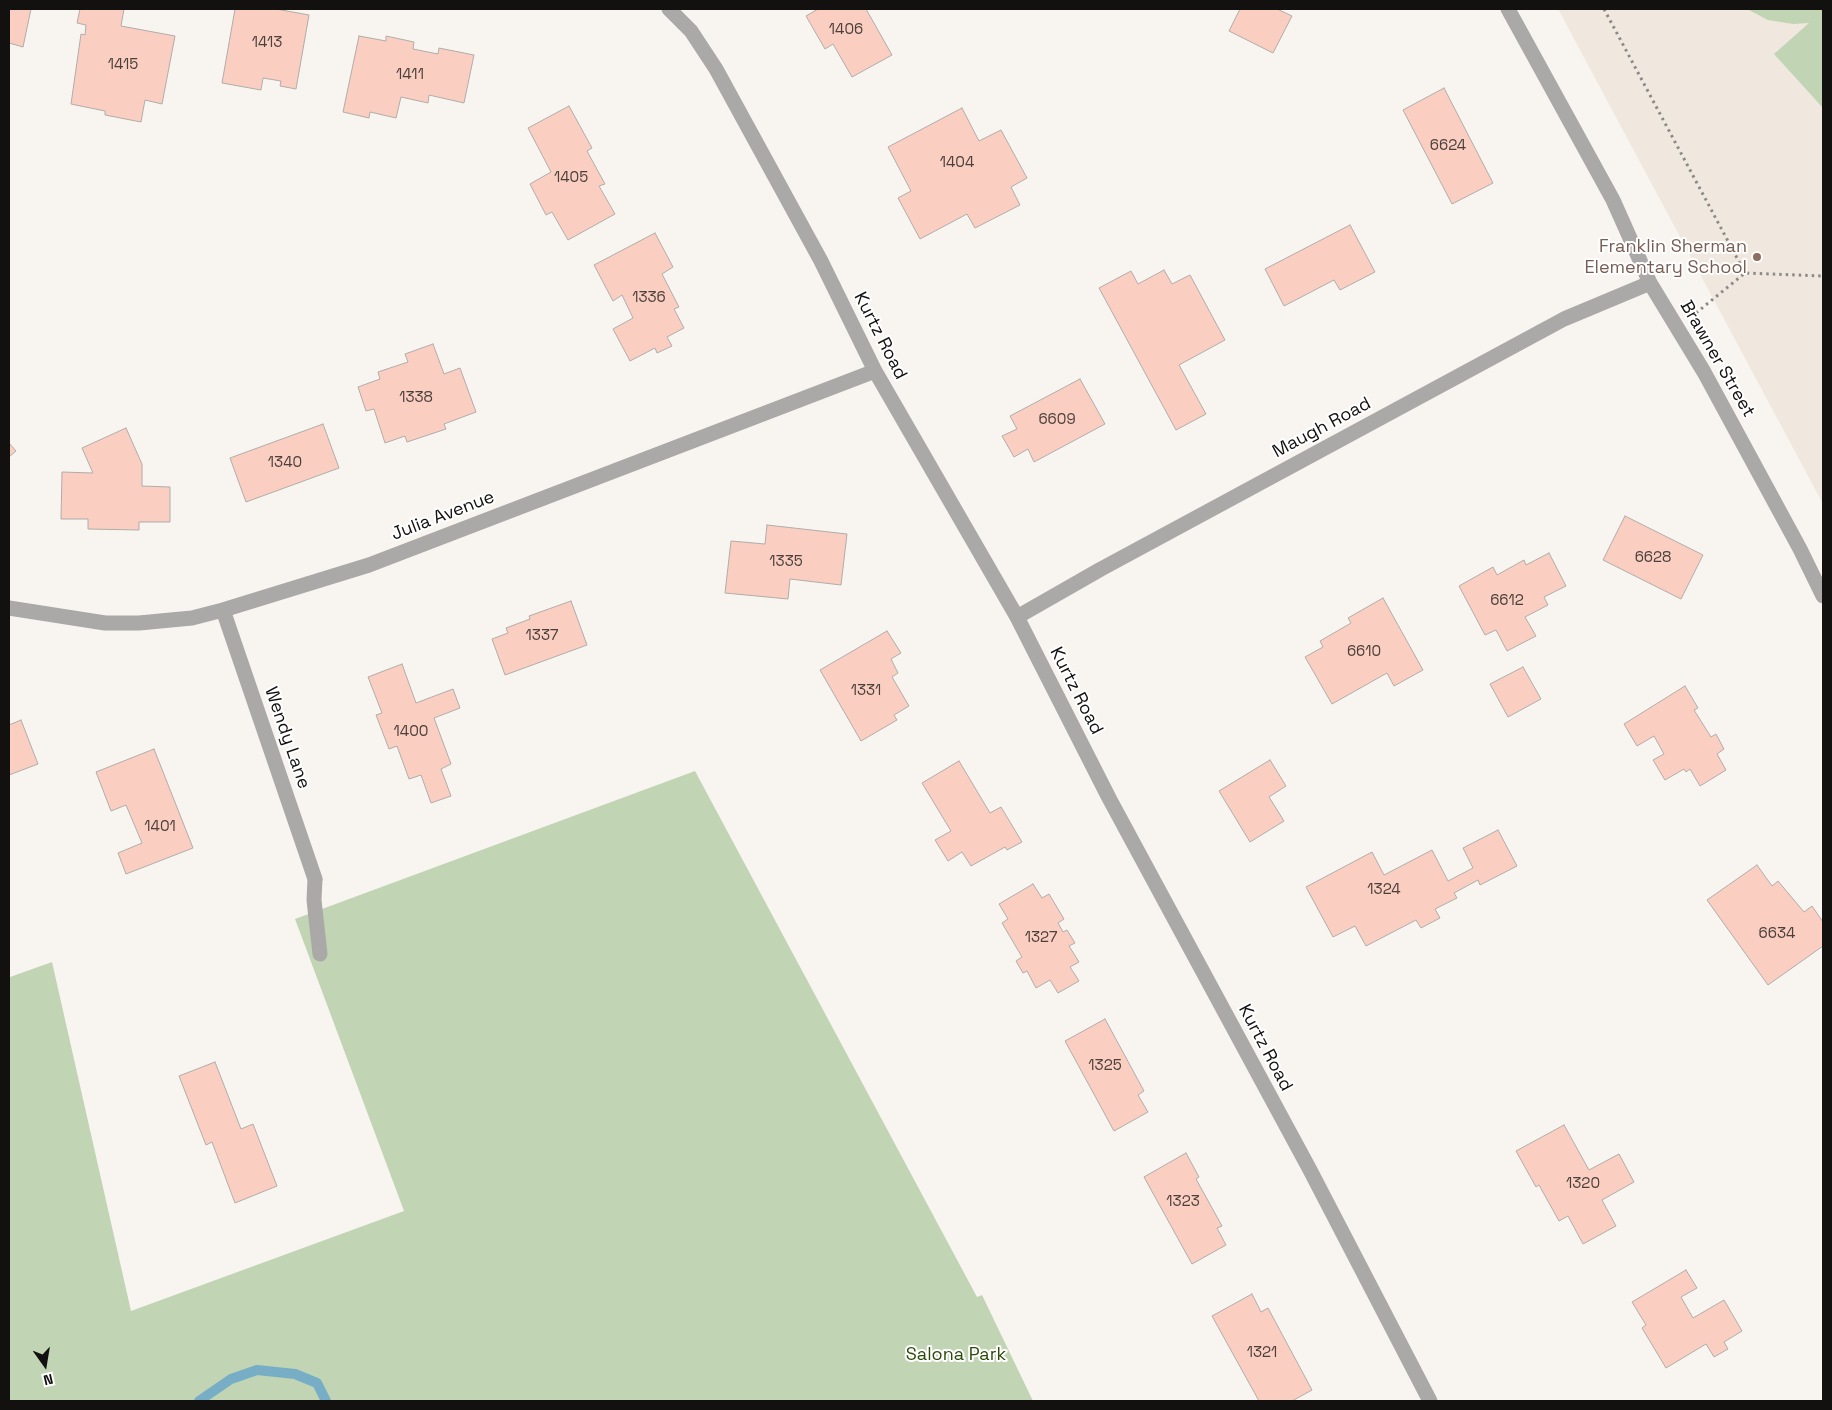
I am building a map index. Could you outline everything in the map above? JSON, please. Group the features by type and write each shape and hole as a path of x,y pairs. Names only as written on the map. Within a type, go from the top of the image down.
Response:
{"street":[{"name":"Kurtz Road","path":"669,9 691,31 716,69 820,261 875,371 1017,617 1109,798 1310,1170 1430,1401"},
{"name":"Brawner Street","path":"1508,9 1613,200 1650,283 1761,475 1823,596"},
{"name":"Maugh Road","path":"1017,617 1101,569 1564,319 1650,283"},
{"name":"Julia Avenue","path":"9,608 105,623 139,623 192,618 223,610 369,564 875,371"},
{"name":"Wendy Lane","path":"223,610 315,879 314,900 320,954"}],"path":[{"path":"1604,9 1745,273"},
{"path":"1677,327 1745,273 1823,276"}],"shaded area":[{"name":"Franklin Sherman Elementary School","path":"1558,9 1823,9 1823,504"}],"green space":[{"path":"1747,9 1823,9 1823,108 1774,54 1809,23 1793,24 1768,20"},
{"name":"Salona Park","path":"695,771 977,1297 982,1295 1033,1401 9,1401 9,975 10,977 52,962 131,1311 404,1211 295,919"}],"building":[{"path":"9,9 31,9 23,47 9,43"},
{"path":"80,9 124,9 121,26 175,36 162,104 145,100 141,122 105,115 105,111 71,104 81,34 85,35 86,25 77,23"},
{"path":"235,9 276,9 309,15 296,89 280,86 281,81 263,78 261,90 222,83"},
{"path":"818,9 866,9 892,55 852,77 833,44 825,49 806,16"},
{"path":"1240,9 1277,9 1292,16 1273,53 1229,31"},
{"path":"359,36 386,41 386,36 414,42 413,49 438,54 439,48 474,55 464,103 429,95 428,103 401,97 396,118 370,112 369,118 343,112"},
{"path":"1444,88 1493,183 1452,204 1403,110"},
{"path":"569,106 592,148 587,151 605,184 599,186 615,214 568,240 552,212 546,215 530,184 551,172 528,128"},
{"path":"962,108 979,141 1001,130 1027,178 1011,187 1020,205 975,228 967,214 920,239 898,198 911,191 888,147"},
{"path":"1350,225 1375,272 1340,290 1334,280 1284,306 1265,269"},
{"path":"655,233 673,267 662,274 679,307 674,309 684,328 667,337 672,346 657,353 655,348 630,361 613,329 633,318 622,295 613,301 594,265"},
{"path":"1164,270 1172,284 1190,275 1225,340 1179,365 1206,414 1176,430 1099,288 1131,271 1138,284"},
{"path":"433,344 444,374 460,368 476,412 444,424 446,429 407,442 405,436 385,443 374,409 366,411 358,387 380,379 378,372 408,362 405,354"},
{"path":"1080,379 1105,424 1034,462 1028,449 1014,457 1002,436 1017,429 1010,416"},
{"path":"323,424 339,468 246,502 230,458"},
{"path":"126,428 142,464 142,486 170,487 170,522 139,522 139,530 88,529 88,519 61,519 62,472 93,473 82,448"},
{"path":"9,443 16,451 9,457"},
{"path":"1625,516 1703,555 1681,599 1603,560"},
{"path":"767,525 847,534 841,585 790,579 788,599 725,593 731,541 765,544"},
{"path":"1549,553 1566,586 1544,597 1548,605 1525,617 1536,636 1507,651 1496,630 1485,635 1459,586 1493,567 1497,575 1524,560 1526,565"},
{"path":"1383,598 1423,670 1394,686 1387,673 1332,704 1305,657 1323,647 1320,641 1351,623 1348,618"},
{"path":"571,601 587,645 505,675 492,639 508,633 506,628 530,619 529,616"},
{"path":"887,631 901,653 891,659 898,673 892,677 909,706 894,715 897,720 861,741 820,670"},
{"path":"402,664 416,703 453,689 460,708 434,718 451,764 441,769 451,796 431,803 421,775 409,779 397,746 389,749 376,715 382,713 368,677"},
{"path":"1523,667 1541,699 1508,717 1490,684"},
{"path":"1685,686 1698,708 1694,710 1711,737 1716,734 1724,749 1717,754 1726,770 1700,786 1690,769 1686,772 1684,769 1665,780 1653,760 1664,754 1654,736 1637,746 1624,724"},
{"path":"21,720 38,764 9,775 9,725"},
{"path":"154,749 193,848 126,874 118,853 142,843 126,805 111,811 96,772"},
{"path":"1270,760 1286,786 1269,797 1284,821 1250,842 1219,791"},
{"path":"959,761 990,813 1001,807 1022,842 1007,850 1005,847 971,866 962,852 948,861 935,840 951,831 922,783"},
{"path":"1498,830 1517,866 1480,885 1478,880 1454,893 1457,898 1435,909 1440,918 1421,928 1416,920 1366,946 1355,926 1333,937 1306,887 1372,852 1384,875 1432,850 1448,881 1473,868 1463,848"},
{"path":"1757,865 1772,886 1778,881 1804,912 1812,906 1823,922 1823,946 1768,985 1707,900"},
{"path":"1033,884 1042,898 1049,894 1064,919 1058,923 1063,932 1067,930 1075,943 1069,946 1079,962 1070,967 1079,981 1058,993 1050,980 1036,988 1027,971 1023,973 1016,961 1022,957 1002,923 1008,919 999,904"},
{"path":"1105,1019 1144,1091 1138,1095 1148,1112 1114,1131 1065,1041"},
{"path":"215,1062 241,1129 253,1124 277,1186 235,1203 212,1142 206,1145 179,1076"},
{"path":"1564,1125 1589,1170 1619,1154 1634,1182 1602,1200 1616,1226 1583,1244 1568,1216 1559,1221 1539,1185 1536,1187 1516,1151"},
{"path":"1186,1153 1199,1177 1196,1179 1222,1226 1217,1228 1226,1245 1192,1264 1144,1177"},
{"path":"1686,1270 1697,1288 1681,1297 1693,1318 1724,1300 1742,1331 1724,1342 1728,1349 1714,1357 1706,1344 1666,1368 1642,1328 1646,1325 1632,1302"},
{"path":"1252,1294 1261,1312 1268,1308 1312,1390 1292,1401 1259,1401 1212,1316"}],"waterway":[{"path":"199,1401 231,1379 257,1370 295,1374 317,1383 326,1401"}],"place":[{"name":"Franklin Sherman Elementary School","path":"1757,257"}]}
